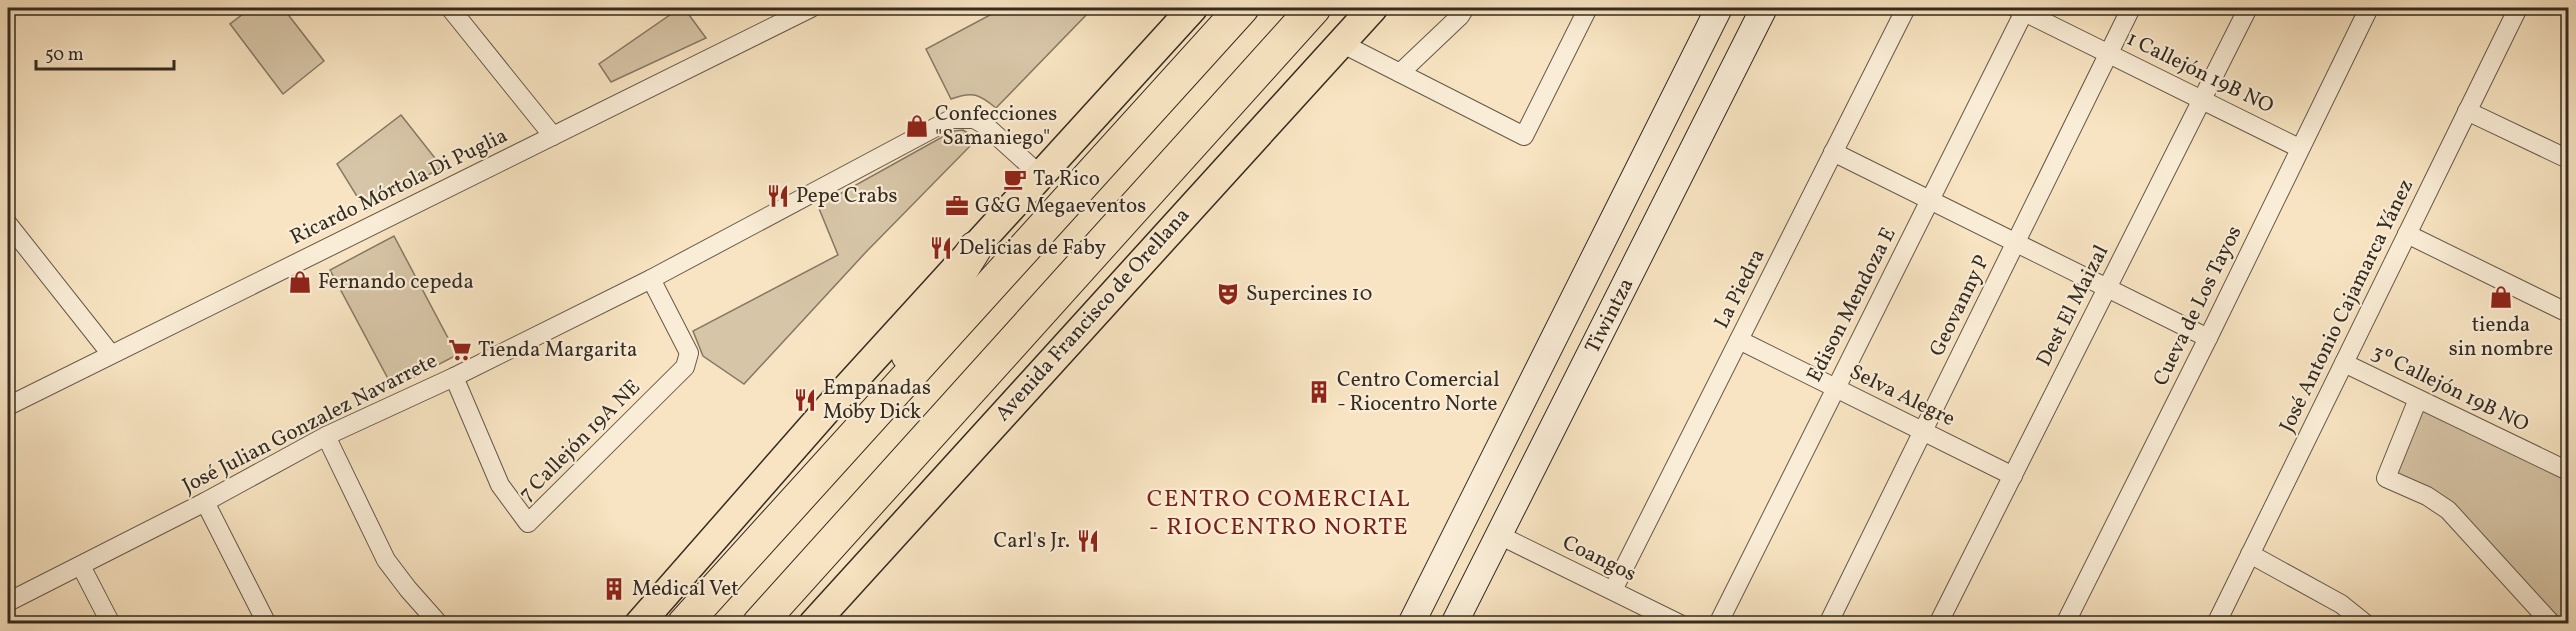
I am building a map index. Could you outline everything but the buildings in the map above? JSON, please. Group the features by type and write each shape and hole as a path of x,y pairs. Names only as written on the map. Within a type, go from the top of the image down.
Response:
{"highway":[{"path":"684,624 1242,8"},
{"name":"Avenida Francisco de Orellana","path":"759,624 1314,8"},
{"path":"861,430 975,248"}],"main road":[{"path":"639,624 832,404 1193,8"},
{"name":"Avenida Francisco de Orellana","path":"813,624 1373,8"}],"street":[{"path":"450,8 553,136"},
{"name":"Ricardo Mórtola Di Puglia","path":"8,406 811,8"},
{"path":"1400,73 1466,8"},
{"path":"1341,43 1524,136 1588,8"},
{"name":"Tiwintza","path":"1411,624 1719,8"},
{"name":"Tiwintza","path":"1454,624 1764,8"},
{"name":"La Piedra","path":"1614,590 1906,8"},
{"name":"Geovanny P","path":"1828,624 2131,8"},
{"name":"Dest El Maizal","path":"1938,624 2248,8"},
{"name":"Cueva de Los Tayos","path":"2065,624 2369,8"},
{"name":"José Antonio Cajamarca Yánez","path":"2216,624 2518,8"},
{"name":"1 Callejón 19B NO","path":"2022,9 2299,148"},
{"name":"Edison Mendoza E","path":"1718,624 1930,200 2022,9"},
{"path":"2467,111 2568,159"},
{"name":"José Julian Gonzalez Navarrete","path":"8,602 205,502 326,436 454,377 651,279 951,119 965,117 985,125 1040,175"},
{"path":"1833,152 2208,338"},
{"path":"8,224 110,354"},
{"path":"2407,234 2568,314"},
{"name":"7 Callejón 19A NE","path":"454,377 500,485 528,524 685,367 689,353 651,279"},
{"name":"Selva Alegre","path":"1739,340 2013,476"},
{"name":"3º Callejón 19B NO","path":"2344,363 2568,471"},
{"path":"2418,399 2386,478 2427,496 2448,510 2552,624"},
{"path":"326,436 386,560 439,624"},
{"path":"205,502 267,624"},
{"name":"Coangos","path":"1499,535 1680,624"},
{"path":"2250,555 2342,604 2366,624"},
{"path":"81,566 111,624"}],"shaded area":[{"path":"251,8 283,8 324,61 283,94 230,24"},
{"path":"680,8 684,8 706,38 611,82 599,64"},
{"path":"1003,8 1093,8 996,108 975,95 951,99 926,49"},
{"path":"401,115 442,167 366,211 337,164"},
{"path":"963,130 977,139 866,252 744,384 703,356 693,331 838,255 818,206 953,131"},
{"path":"394,236 457,355 393,388 330,270"},
{"path":"2422,406 2568,477 2568,623 2563,623 2455,508 2391,473"}],"place":[{"name":"Confecciones \"Samaniego\"","path":"917,126"},
{"name":"Ta Rico","path":"1015,179"},
{"name":"Pepe Crabs","path":"778,196"},
{"name":"G&G Megaeventos","path":"957,206"},
{"name":"Delicias de Faby","path":"941,248"},
{"name":"Fernando cepeda","path":"300,282"},
{"name":"Supercines 10","path":"1228,294"},
{"name":"tienda sin nombre","path":"2501,297"},
{"name":"Tienda Margarita","path":"460,350"},
{"name":"Centro Comercial - Riocentro Norte","path":"1319,392"},
{"name":"Empanadas Moby Dick","path":"805,400"},
{"name":"Carl's Jr.","path":"1088,541"},
{"name":"Medical Vet","path":"614,589"}],"district":[{"name":"CENTRO COMERCIAL - RIOCENTRO NORTE","path":"1279,514"}]}
